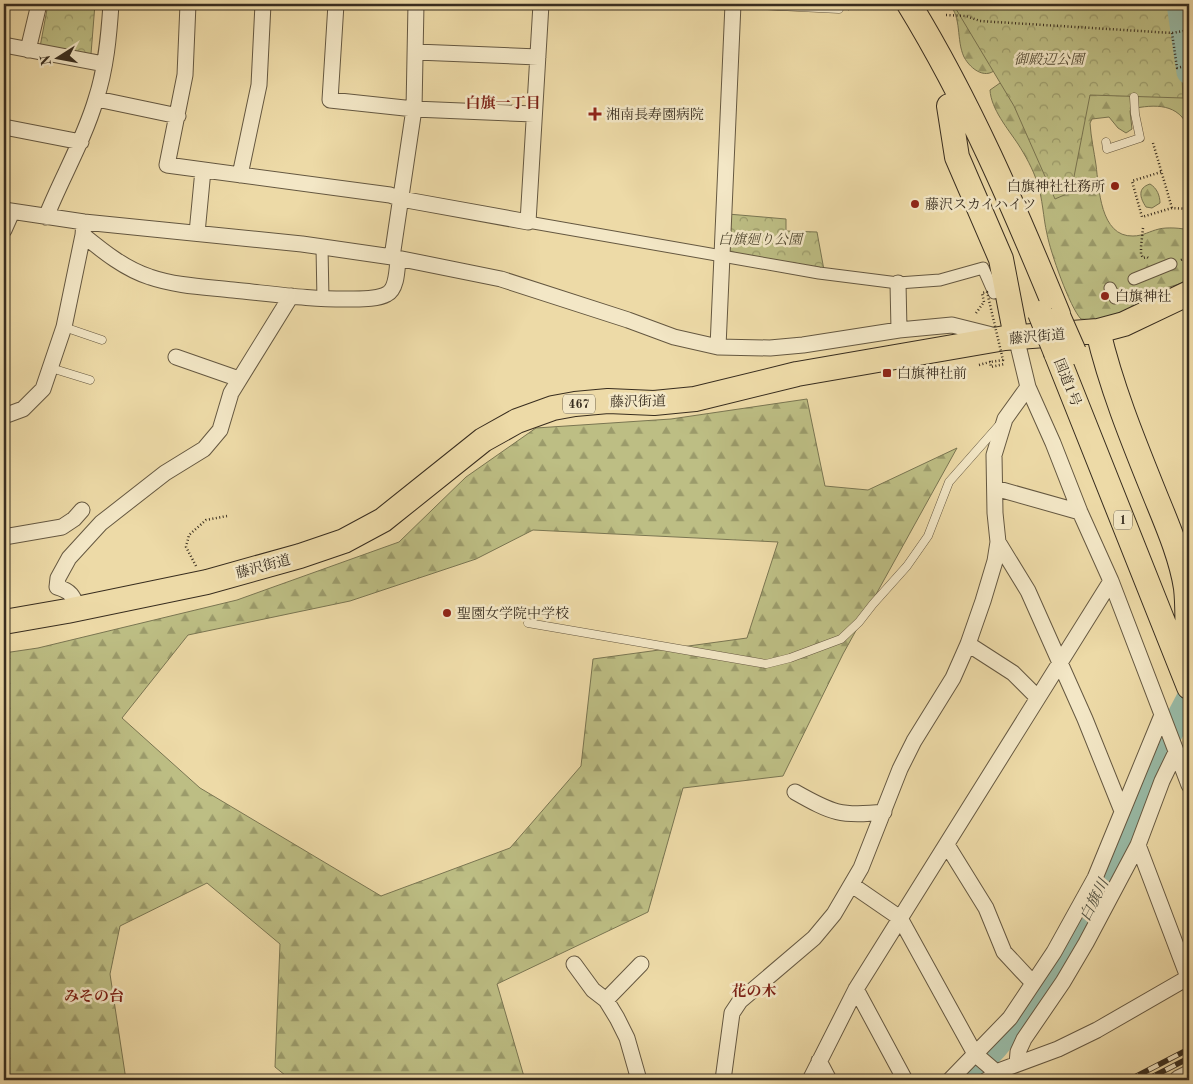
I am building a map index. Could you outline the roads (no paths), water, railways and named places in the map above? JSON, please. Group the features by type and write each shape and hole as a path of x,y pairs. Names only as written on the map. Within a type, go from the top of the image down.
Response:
{"highway":[{"name":"国道1号","path":"891,4 949,106 1049,313"},
{"name":"国道1号","path":"909,4 940,58 985,146 1065,353 1188,643"},
{"path":"949,106 957,157 1000,259 1010,337"},
{"name":"藤沢街道","path":"4,622 207,582 300,556 344,541 383,520 483,440 517,421 553,408 575,404 608,402 654,403 695,399 797,374 1010,337 1098,331 1124,324 1189,292"},
{"path":"1098,331 1104,356 1126,423 1182,569 1187,604 1188,643"},
{"name":"国道1号","path":"1065,353 1189,687"}],"street":[{"path":"28,50 39,4"},
{"path":"46,217 81,142 97,99 104,64 111,4"},
{"path":"188,4 185,75 167,165 390,195 528,222 819,273 898,283 940,280 982,268 994,293"},
{"path":"240,175 259,85 263,4"},
{"path":"336,4 330,100 414,109 534,114"},
{"path":"84,228 126,267 151,278 182,284 323,300 364,299 387,294 392,290 394,283 401,198 414,109 416,4"},
{"path":"528,222 541,4"},
{"path":"718,347 733,4 721,4"},
{"path":"4,44 104,64"},
{"path":"416,52 538,56"},
{"path":"97,99 178,116"},
{"path":"4,128 81,142"},
{"path":"197,233 203,170"},
{"path":"4,230 8,211 46,217 84,228 197,233 322,247 395,258 501,279 674,337 718,347 795,346 899,330 952,325 1010,337 1028,387 1111,581 1189,785"},
{"path":"4,416 23,409 43,389 64,326 84,228"},
{"path":"322,247 323,300"},
{"path":"1134,279 1171,264"},
{"path":"898,283 899,330"},
{"path":"78,608 73,594 57,587 58,578 69,558 101,523 166,473 204,449 220,430 229,398 291,296"},
{"path":"176,357 240,379"},
{"path":"723,1080 732,1013 740,1001 758,984 814,938 834,914 861,868 907,755 954,678 968,644 993,569 998,542 994,455 1005,419 1028,387"},
{"path":"995,488 1080,512"},
{"path":"4,537 62,527 74,519 82,510"},
{"path":"998,542 1028,590 1122,811"},
{"path":"810,1080 856,989 1111,581"},
{"path":"968,644 1012,673 1038,698"},
{"path":"950,1080 1010,1018 1054,952 1095,878 1162,715"},
{"path":"1017,1064 1018,1052 1024,1039 1063,982 1086,943 1138,845 1162,781 1176,752"},
{"path":"795,792 835,813 858,815 884,812"},
{"path":"947,845 986,908 1004,952 1033,983"},
{"path":"852,885 900,918 975,1054 990,1076 1058,1049 1098,1030 1189,977 1138,845"},
{"path":"574,964 593,990 606,1000 617,1018 627,1038 639,1080"},
{"path":"606,1000 641,964"},
{"path":"856,989 905,1080"},
{"path":"818,1061 829,1080"},
{"path":"1179,1080 1189,1075"}],"lane":[{"path":"733,4 839,9"},
{"path":"1106,142 1107,149 1140,138 1134,97"},
{"path":"64,326 102,340"},
{"path":"50,368 90,380"},
{"path":"528,623 766,664 790,658 841,639 859,622 907,566 928,536 950,482 971,459 993,430 1005,419"}],"waterway":[{"name":"白旗川","path":"1179,4 1189,72"},
{"name":"白旗川","path":"964,1080 995,1048 1060,967 1128,834 1162,749 1189,698"}],"railway":[{"path":"1129,1080 1189,1049"},
{"path":"1146,1080 1189,1058"}],"place":[{"name":"湘南長寿園病院","path":"595,114"},
{"name":"白旗神社社務所","path":"1115,186"},
{"name":"藤沢スカイハイツ","path":"915,204"},
{"name":"白旗神社","path":"1105,296"},
{"name":"白旗神社前","path":"887,373"},
{"name":"聖園女学院中学校","path":"447,613"}],"district":[{"name":"白旗一丁目","path":"503,103"},
{"name":"花の木","path":"754,991"},
{"name":"みその台","path":"94,996"}],"park label":[{"name":"御殿辺公園","path":"1049,59"},
{"name":"白旗廻り公園","path":"760,239"}]}
